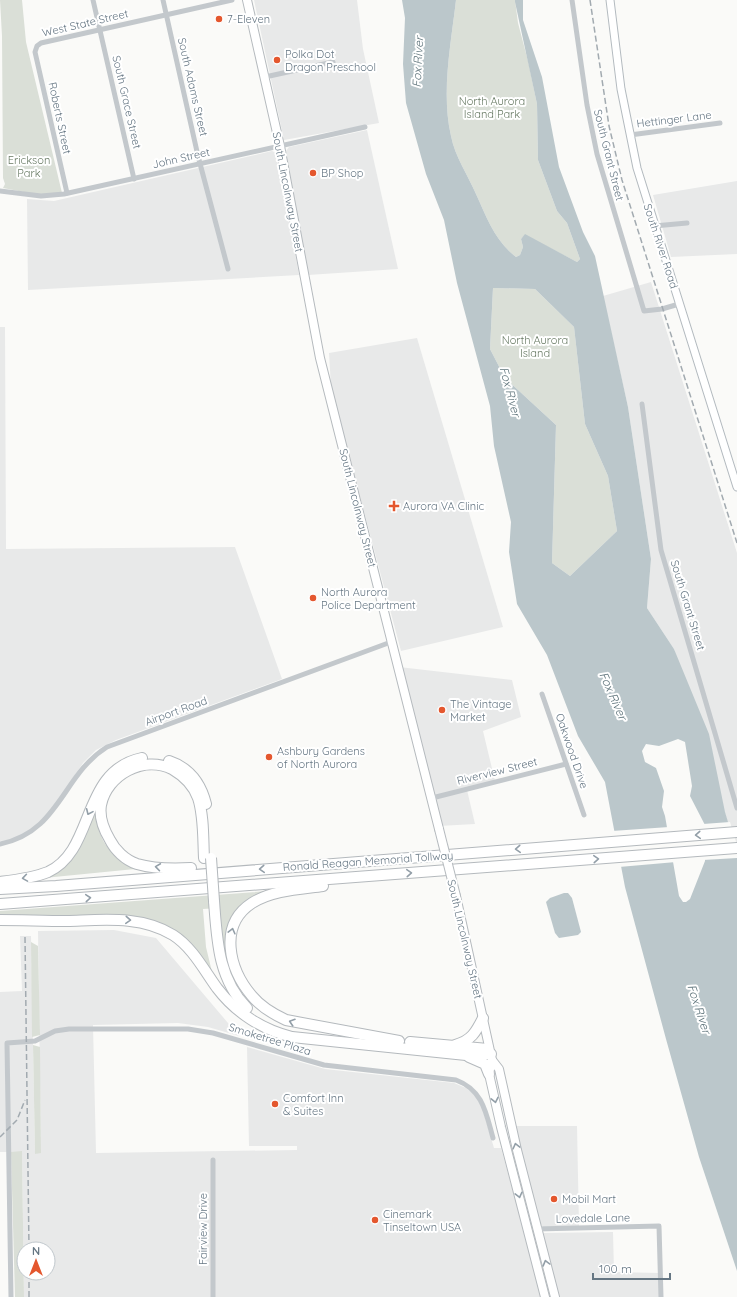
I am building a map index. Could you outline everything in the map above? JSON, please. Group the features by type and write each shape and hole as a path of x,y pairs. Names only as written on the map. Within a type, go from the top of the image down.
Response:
{"highway":[{"path":"0,882 30,878 49,871 64,860 75,844 103,784 113,772 127,762 141,758 156,758 171,762 183,768 193,776 202,789 206,804 207,858"},
{"path":"225,872 200,868 161,868 136,863 125,857 113,847 104,830 101,807 105,792 124,772 136,766 150,764 165,766 182,775 192,785 198,798 201,812 207,858 211,901 223,972 238,1000 249,1011 278,1028 302,1033 453,1046 491,1054"},
{"name":"Ronald Reagan Memorial Tollway","path":"0,889 56,886 737,832"},
{"name":"Ronald Reagan Memorial Tollway","path":"0,904 737,848"},
{"path":"370,876 341,884 275,894 253,902 244,909 235,922 230,936 231,955 243,985 262,1006 273,1014 299,1024 399,1041"},
{"path":"211,901 211,948 218,976 225,989 247,1017"},
{"path":"0,920 131,920 154,926 174,935 190,950 218,990 247,1017 274,1033 292,1038 466,1055 491,1054"},
{"path":"453,1046 470,1039 483,1018"},
{"path":"466,1055 485,1064 489,1074"}],"main road":[{"name":"South Lincolnway Street","path":"247,0 280,146 320,358 432,798 456,896 491,1054 499,1069 514,1137 555,1297"},
{"name":"South River Road","path":"610,0 621,88 641,181 737,487"},
{"name":"South Lincolnway Street","path":"491,1054 489,1074 545,1297"}],"street":[{"name":"South Grace Street","path":"93,0 134,179"},
{"name":"South Adams Street","path":"163,0 201,164 228,269"},
{"name":"West State Street","path":"36,46 41,43 100,29 232,0"},
{"name":"South Grant Street","path":"572,0 587,105 597,154 644,311 662,309 679,304"},
{"name":"Roberts Street","path":"36,46 35,52 67,193"},
{"path":"265,77 333,62"},
{"name":"Hettinger Lane","path":"630,135 720,123"},
{"name":"John Street","path":"0,192 41,196 67,193 365,127"},
{"path":"654,226 687,223"},
{"name":"South Grant Street","path":"642,404 661,550 737,808"},
{"name":"Airport Road","path":"0,844 21,837 42,823 55,809 89,761 107,747 392,642"},
{"name":"Oakwood Drive","path":"542,694 584,815"},
{"name":"Riverview Street","path":"432,798 566,764"},
{"name":"Smoketree Plaza","path":"11,1297 7,1042 35,1041 56,1031 69,1029 188,1028 213,1033 324,1065 456,1080 469,1086 483,1102 493,1138"},
{"name":"Fairview Drive","path":"213,1160 213,1297"},
{"name":"Lovedale Lane","path":"528,1230 659,1226 661,1297"}],"shaded area":[{"path":"254,0 357,0 363,49 379,123 284,140"},
{"path":"367,130 398,269 308,275 286,151 289,147"},
{"path":"272,151 276,153 278,160 299,275 28,290 27,199 54,201"},
{"path":"737,181 737,254 671,257 653,195"},
{"path":"651,282 737,553 737,852 674,649 647,608 651,559 628,407 603,296"},
{"path":"0,327 5,327 6,549 235,547 282,679 116,740 96,750 83,763 49,814 32,830 12,840 0,841"},
{"path":"417,338 503,627 401,651 331,387 329,353"},
{"path":"399,667 512,680 521,717 483,731 495,781 433,797"},
{"path":"467,790 475,824 439,826 433,799"},
{"path":"114,930 156,938 239,1036 208,1027 178,1023 93,1025 96,1153 297,1150 297,1146 249,1146 247,1047 325,1069 454,1083 466,1088 476,1096 482,1107 494,1148 501,1148 542,1297 24,1297 24,1281 56,1281 56,1241 23,1241 22,1152 0,1152 0,992 22,991 20,936 31,936 35,1153 41,1153 38,931"},
{"path":"514,1126 577,1126 579,1226 543,1227 538,1220"},
{"path":"613,1232 614,1272 660,1273 660,1297 558,1297 543,1238 544,1233"}],"green space":[{"name":"Erickson Park","path":"0,0 22,0 26,42 62,193 40,195 3,188 5,184 3,178 2,36"},
{"name":"North Aurora Island Park","path":"456,0 515,0 518,23 537,104 538,160 557,211 567,223 580,259 577,262 525,235 521,239 523,247 520,255 516,257 509,251 502,244 492,228 459,159 451,136 447,102 448,68"},
{"name":"North Aurora Island","path":"493,288 535,289 574,327 585,424 608,476 617,531 570,576 552,563 556,425 505,378 490,349"},
{"path":"96,803 98,827 100,834 108,848 113,854 135,869 44,878 53,873"},
{"path":"268,891 238,911 232,972 228,973 224,955 219,908 203,909 206,947 212,972 155,922 122,916 0,916 0,911"},
{"path":"31,942 38,946 40,1035 32,1037"},
{"path":"33,1045 40,1047 41,1153 35,1154"},
{"path":"22,1151 23,1241 16,1241 16,1281 24,1281 24,1297 15,1297 11,1152"}],"water":[{"name":"Fox River","path":"402,0 456,0 448,68 447,102 451,136 459,159 492,228 502,244 509,251 516,257 520,255 523,247 521,239 525,234 577,262 580,259 567,223 557,211 538,160 537,104 515,2 515,0 523,0 523,20 542,77 559,167 583,232 595,256 628,407 651,559 647,608 674,649 709,734 725,812 737,852 737,1271 699,1157 666,1039 625,887 605,782 578,736 547,655 517,604 509,552 511,522 494,446 490,406 457,283 444,220 426,174 406,103 403,64 405,18","holes":["493,288 535,289 574,327 585,424 608,476 617,531 570,576 552,563 556,425 505,378 490,349","678,739 685,742 692,786 690,796 706,827 705,861 690,899 686,902 683,902 679,896 665,816 662,807 664,791 656,768 645,762 642,751 646,744 659,746"]},
{"path":"568,893 572,898 581,932 578,935 559,938 555,933 546,902 550,898"}],"pier":[{"path":"730,822 737,845 737,858 703,860 705,845 703,824"},
{"path":"669,827 676,862 619,867 612,831"}],"railway":[{"path":"590,0 609,126 622,180 737,543"},
{"path":"25,937 29,1241"},
{"path":"0,1137 17,1120 25,1100"},
{"path":"29,1281 29,1297"}],"place":[{"name":"7-Eleven","path":"219,19"},
{"name":"Polka Dot Dragon Preschool","path":"277,60"},
{"name":"BP Shop","path":"313,173"},
{"name":"Aurora VA Clinic","path":"394,506"},
{"name":"North Aurora Police Department","path":"313,598"},
{"name":"The Vintage Market","path":"442,710"},
{"name":"Ashbury Gardens of North Aurora","path":"269,757"},
{"name":"Comfort Inn & Suites","path":"275,1104"},
{"name":"Mobil Mart","path":"554,1199"},
{"name":"Cinemark Tinseltown USA","path":"375,1220"}]}
